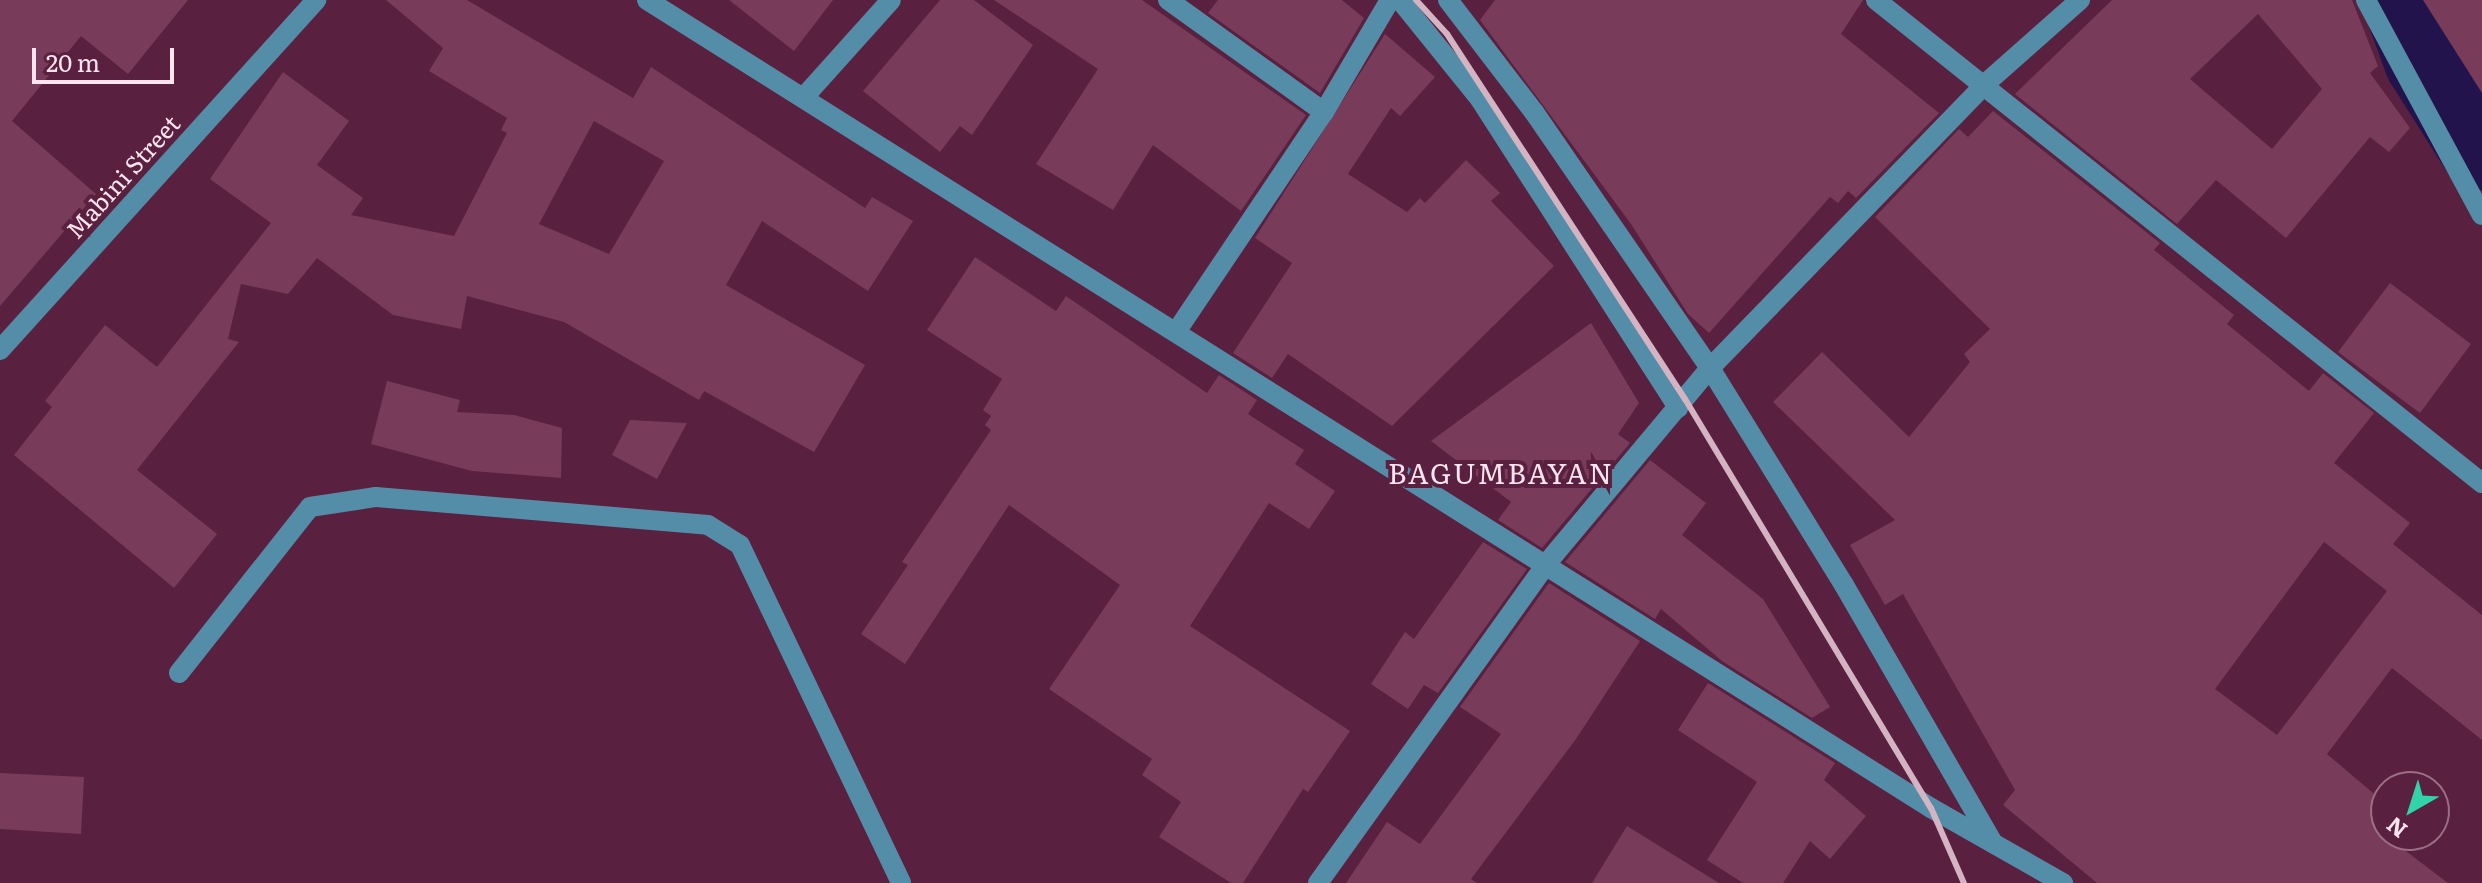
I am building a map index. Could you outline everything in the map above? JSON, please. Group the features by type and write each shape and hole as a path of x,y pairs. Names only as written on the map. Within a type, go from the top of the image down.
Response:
{"street":[{"name":"Mabini Street","path":"0,350 316,0"},
{"path":"647,0 1993,843 2063,883"},
{"path":"804,97 891,0"},
{"path":"1168,0 1324,112"},
{"path":"1176,332 1324,112 1390,0"},
{"path":"1400,0 1480,99 1678,408"},
{"path":"1448,0 1534,112 1710,368 1844,585 1993,843"},
{"path":"1876,0 2482,483"},
{"path":"1318,883 1547,563 1710,368 1985,84 2080,0"},
{"path":"2366,0 2474,192 2482,215"},
{"path":"179,673 310,507 376,497 708,525 740,545 901,883"}],"building":[{"path":"0,0 188,0 128,74 81,36 12,121 96,194 0,306"},
{"path":"386,0 467,0 633,98 651,67 865,208 872,197 913,221 868,291 762,221 726,285 865,365 814,452 704,391 699,400 564,322 467,296 461,329 393,315 317,258 288,294 241,284 228,339 239,342 137,470 217,534 174,588 14,455 52,407 45,401 105,325 157,367 271,223 210,179 283,72 349,121 317,165 363,198 351,215 454,236 507,133 501,130 507,118 429,71 443,48","holes":["594,121 664,161 609,254 539,224"]},
{"path":"729,0 833,0 794,51"},
{"path":"940,0 974,0 1033,45 972,135 960,126 940,152 863,91"},
{"path":"994,0 1142,0 1306,115 1241,211 1153,145 1113,210 1036,164 1098,69"},
{"path":"1218,0 1342,0 1364,18 1320,93 1208,13"},
{"path":"1495,0 1863,0 1841,34 1939,113 1856,198 1848,191 1838,203 1830,197 1709,333 1688,314 1631,224 1480,20"},
{"path":"2112,0 2352,0 2378,66 2370,73 2410,128 2389,152 2370,137 2286,238 2216,180 2177,224 2015,94","holes":["2258,14 2322,89 2272,149 2190,79"]},
{"path":"2423,0 2482,0 2482,93"},
{"path":"1385,34 1435,77 1400,116 1391,108 1348,174 1407,212 1420,198 1425,203 1466,160 1500,193 1491,201 1554,266 1392,426 1288,354 1272,378 1233,353 1292,263 1255,238"},
{"path":"1993,111 2160,243 2154,250 2234,315 2227,324 2309,391 2323,373 2374,413 2334,463 2410,523 2393,544 2482,615 2482,740 2392,668 2327,754 2370,790 2370,851 2406,851 2448,883 2097,883 2003,805 2015,790 1903,594 1885,605 1850,545 1895,520 1773,402 1822,352 1909,437 1970,362 1964,354 1990,329 1875,217 1959,129 1968,137","holes":["2324,542 2387,591 2277,735 2215,689"]},
{"path":"975,257 1056,311 1066,296 1207,393 1219,375 1257,400 1248,414 1304,450 1295,464 1335,491 1309,529 1269,503 1190,626 1350,731 1308,792 1303,789 1243,883 1231,883 1159,837 1181,802 1142,775 1152,759 1049,689 1120,585 1009,505 905,664 861,634 908,565 902,562 991,430 985,425 991,416 983,410 1002,379 927,330"},
{"path":"2390,283 2471,344 2420,413 2338,352"},
{"path":"1591,323 1639,403 1618,434 1630,443 1542,548 1498,520 1511,502 1431,441"},
{"path":"387,381 460,400 457,412 514,415 562,428 561,478 472,471 371,444"},
{"path":"630,420 687,423 657,479 612,455"},
{"path":"1650,460 1706,503 1682,535 1763,599 1830,707 1812,718 1722,661 1661,609 1655,619 1565,562"},
{"path":"1483,542 1527,569 1438,693 1424,685 1408,709 1371,684 1405,632 1414,639"},
{"path":"1549,583 1640,641 1576,739 1471,879 1477,883 1346,883 1387,822 1420,844 1501,734 1460,707"},
{"path":"1708,683 1835,763 1824,780 1866,816 1830,859 1810,841 1783,883 1743,883 1707,860 1757,782 1678,730"},
{"path":"0,773 84,777 81,834 0,829"},
{"path":"1627,826 1719,883 1592,883"}],"waterway":[{"path":"2405,0 2427,60 2482,147"}],"railway":[{"path":"1416,0 1447,34 1685,399 1931,808 1964,883"}],"district":[{"name":"BAGUMBAYAN","path":"1501,472"}]}
